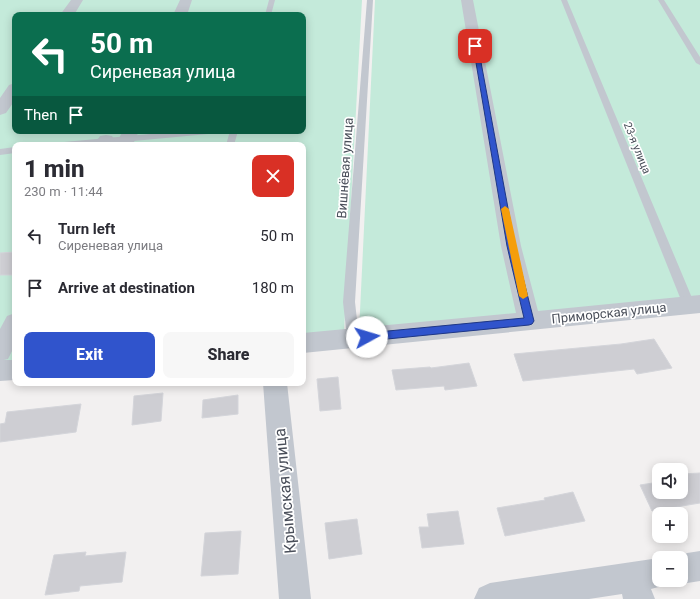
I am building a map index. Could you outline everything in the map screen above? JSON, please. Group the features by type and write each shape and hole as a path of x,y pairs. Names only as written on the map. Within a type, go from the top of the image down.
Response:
{"street":[{"path":"69,12 77,0"},
{"path":"181,12 186,0"},
{"path":"467,0 511,246 529,321"},
{"path":"0,110 12,92"},
{"name":"Приморская улица","path":"306,343 694,305"},
{"path":"0,352 12,328"},
{"path":"0,372 12,370"},
{"name":"Крымская улица","path":"275,386 295,599"},
{"path":"688,568 700,566"},
{"path":"490,599 634,588 652,577"}],"lane":[{"path":"269,12 272,0"},
{"name":"Вишнёвая улица","path":"353,338 349,302 370,0"},
{"name":"23-я улица","path":"564,0 694,305"},
{"path":"661,0 700,63"},
{"path":"108,142 129,134"},
{"path":"0,152 12,150"}],"green space":[{"path":"0,0 362,0 344,332 306,336 306,142 12,142 12,365 0,366"},
{"path":"375,0 700,0 700,300 359,332"}],"building":[{"path":"12,252 12,275 0,275 0,253"},
{"path":"654,339 672,368 637,374 634,369 523,381 514,354 621,344"},
{"path":"469,363 477,386 445,390 444,386 396,390 392,370 431,368"},
{"path":"338,377 341,409 320,411 317,379"},
{"path":"163,393 161,421 132,425 134,396"},
{"path":"238,395 238,414 202,418 203,400"},
{"path":"81,404 76,432 0,442 0,424 5,423 7,412"},
{"path":"700,473 700,503 676,507 652,507 652,511 640,485 652,483 652,499 688,499 688,474"},
{"path":"573,492 585,521 505,536 497,508 545,500 544,498"},
{"path":"458,511 464,544 422,548 419,527 429,527 427,514"},
{"path":"357,519 362,554 329,559 325,523"},
{"path":"241,531 238,574 201,576 205,533"},
{"path":"86,552 85,556 126,552 122,582 80,586 79,591 45,595 54,555"}],"slow traffic":[{"path":"505,209 511,246 523,296"}],"route":[{"path":"367,337 529,321 511,246 475,46"}]}
